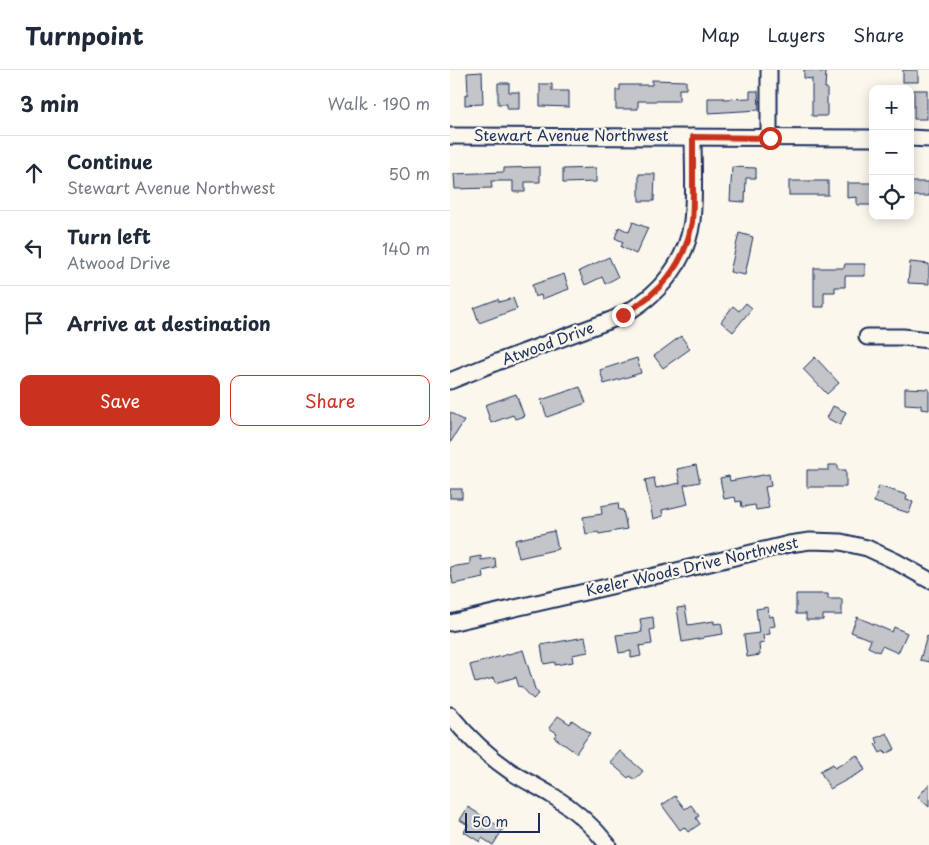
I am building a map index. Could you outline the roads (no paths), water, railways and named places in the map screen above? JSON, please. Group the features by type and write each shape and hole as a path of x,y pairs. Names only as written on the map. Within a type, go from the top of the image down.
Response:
{"street":[{"path":"769,70 770,138"},
{"name":"Stewart Avenue Northwest","path":"450,136 869,138"},
{"name":"Atwood Drive","path":"450,381 617,318 633,309 662,285 677,264 689,236 692,223 693,137"},
{"path":"914,138 929,139"},
{"path":"867,337 903,337 929,340"},
{"name":"Keeler Woods Drive Northwest","path":"450,623 789,544 810,541 842,542 867,548 929,580"},
{"path":"450,715 464,732 494,759 514,774 570,808 590,825 608,845"}]}
